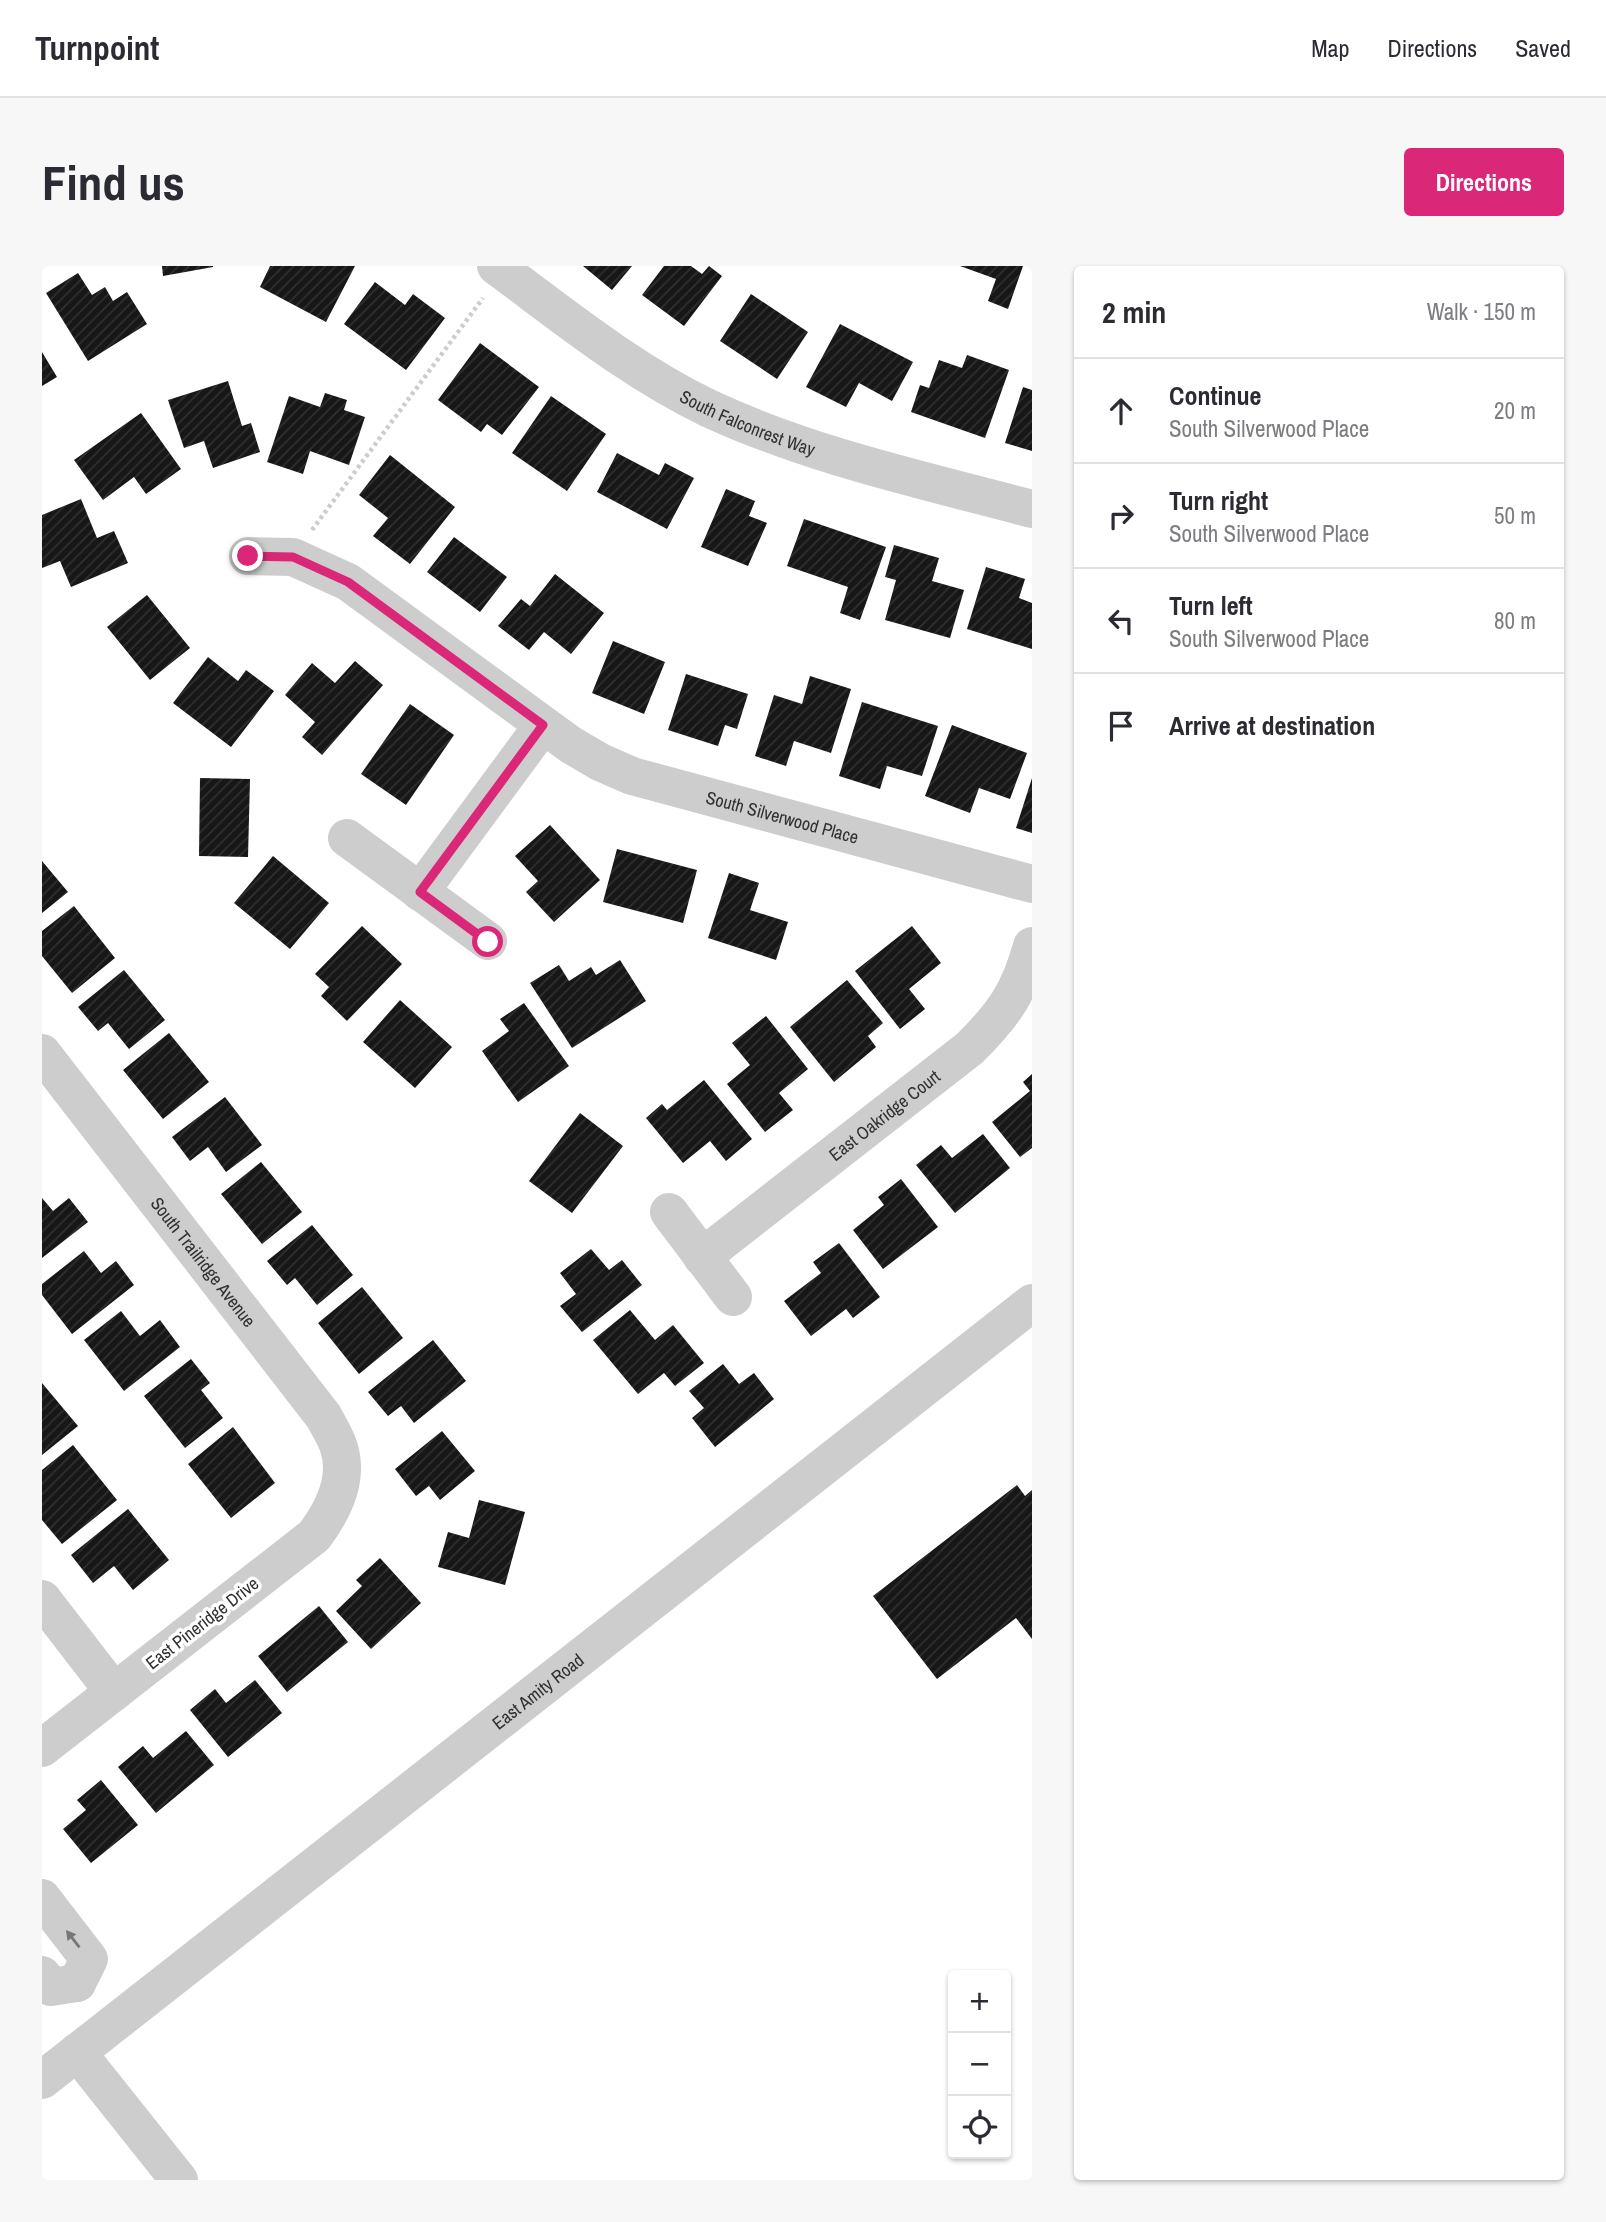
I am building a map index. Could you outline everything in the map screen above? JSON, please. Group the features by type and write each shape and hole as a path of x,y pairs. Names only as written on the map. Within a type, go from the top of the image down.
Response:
{"street":[{"name":"South Falconrest Way","path":"491,280 706,407 767,434 838,457 1032,509"},
{"name":"South Silverwood Place","path":"248,556 293,557 348,582 571,745 632,776 1032,884"},
{"path":"420,892 543,725"},
{"path":"347,838 488,942"},
{"name":"East Oakridge Court","path":"702,1257 970,1048 997,1021 1016,992 1032,946"},
{"name":"South Trailridge Avenue","path":"42,1053 324,1417 340,1449 342,1483"},
{"path":"669,1212 733,1297"},
{"name":"East Amity Road","path":"42,2080 1032,1303"},
{"name":"East Pineridge Drive","path":"42,1748 314,1536 331,1514 342,1483"},
{"path":"42,1599 114,1692"},
{"path":"42,1898 89,1959 60,1979 110,2026"},
{"path":"77,2052 179,2180"}],"path":[{"path":"293,557 491,280"}],"building":[{"path":"162,266 213,266 213,267 163,276"},
{"path":"270,266 355,266 326,322 260,287"},
{"path":"583,266 632,266 612,290"},
{"path":"664,266 691,266 702,274 709,266 722,276 684,326 642,295"},
{"path":"960,266 1023,266 1008,309 988,301 996,279"},
{"path":"78,273 92,295 105,287 113,301 127,292 147,324 88,361 46,293"},
{"path":"375,282 405,305 413,294 445,318 406,370 344,324"},
{"path":"751,294 808,332 777,379 720,341"},
{"path":"840,324 913,362 892,401 859,383 846,407 806,387"},
{"path":"480,343 539,387 502,435 487,424 481,432 438,400"},
{"path":"42,352 57,377 42,386"},
{"path":"967,355 1009,370 985,438 911,412 920,385 929,388 939,360 962,368"},
{"path":"228,381 242,426 251,423 260,452 213,468 204,441 184,448 168,400"},
{"path":"1023,387 1032,390 1032,451 1005,443"},
{"path":"325,393 347,400 344,410 365,417 349,465 310,451 303,474 267,462 289,396 320,407"},
{"path":"551,396 606,434 567,491 512,453"},
{"path":"141,413 181,469 146,494 134,477 103,500 74,460"},
{"path":"617,453 659,475 665,463 694,478 667,529 597,492"},
{"path":"390,455 455,507 410,564 373,536 388,518 359,495"},
{"path":"726,489 755,501 749,516 767,523 748,566 701,547"},
{"path":"81,499 97,538 114,531 128,563 71,587 60,561 42,568 42,515"},
{"path":"804,519 886,547 860,620 840,613 848,587 787,566"},
{"path":"454,537 507,577 480,612 427,572"},
{"path":"894,545 939,558 932,581 964,590 950,638 885,620 896,580 885,577"},
{"path":"986,567 1025,579 1019,598 1032,603 1032,649 967,629"},
{"path":"555,574 604,613 571,654 544,632 529,650 498,626 521,599 530,606"},
{"path":"147,595 190,648 150,680 107,627"},
{"path":"613,641 665,662 644,714 592,693"},
{"path":"208,657 238,681 246,670 274,691 231,747 173,703"},
{"path":"355,661 383,685 322,755 302,737 315,722 285,695 312,663 335,683"},
{"path":"686,674 748,694 737,729 725,725 718,746 668,730"},
{"path":"810,676 851,689 831,753 794,741 786,766 755,756 774,695 802,704"},
{"path":"862,702 938,726 922,776 887,766 880,789 839,776"},
{"path":"410,704 454,735 406,805 361,774"},
{"path":"952,725 1027,753 1010,799 979,788 970,813 925,796"},
{"path":"200,778 250,779 248,857 199,856"},
{"path":"1032,778 1032,833 1016,828"},
{"path":"550,825 600,880 554,922 526,892 538,881 515,856"},
{"path":"617,849 697,870 683,923 603,902"},
{"path":"273,856 329,903 290,949 234,903"},
{"path":"42,861 68,892 42,913"},
{"path":"729,873 759,883 750,910 788,922 776,960 708,938"},
{"path":"74,906 115,958 72,993 42,956 42,931"},
{"path":"362,926 402,964 347,1021 321,996 329,987 315,974"},
{"path":"912,926 941,963 909,989 925,1009 900,1029 855,971"},
{"path":"620,960 646,1001 572,1048 530,983 559,965 569,981 591,967 596,975"},
{"path":"124,970 165,1020 129,1049 108,1023 98,1031 78,1007"},
{"path":"847,980 883,1023 868,1036 876,1047 834,1082 790,1027"},
{"path":"400,1000 452,1047 415,1088 363,1042"},
{"path":"524,1003 569,1066 518,1102 482,1051 509,1031 500,1019"},
{"path":"766,1016 808,1069 779,1093 793,1110 765,1132 727,1084 750,1065 732,1043"},
{"path":"169,1033 209,1082 163,1119 123,1070"},
{"path":"1032,1074 1032,1148 1020,1157 992,1122 1030,1091 1023,1082"},
{"path":"704,1080 752,1139 726,1161 710,1141 683,1163 646,1118 662,1104 667,1110"},
{"path":"225,1097 262,1145 226,1172 208,1147 190,1161 172,1137"},
{"path":"580,1113 623,1146 572,1213 529,1181"},
{"path":"983,1134 1010,1168 955,1213 916,1165 941,1145 952,1158"},
{"path":"261,1162 302,1212 262,1244 221,1194"},
{"path":"901,1179 938,1227 883,1269 853,1230 884,1205 878,1197"},
{"path":"42,1198 53,1211 69,1198 88,1222 42,1258"},
{"path":"312,1225 353,1275 317,1305 295,1278 287,1285 267,1261"},
{"path":"839,1243 880,1297 853,1318 846,1309 811,1336 784,1301 821,1273 813,1262"},
{"path":"591,1249 609,1270 622,1260 642,1285 582,1332 560,1306 576,1294 560,1273"},
{"path":"84,1251 101,1273 116,1261 134,1285 72,1334 42,1295 42,1284"},
{"path":"362,1287 403,1338 359,1374 318,1323"},
{"path":"630,1310 655,1340 673,1325 704,1363 675,1386 664,1373 638,1394 593,1340"},
{"path":"121,1311 140,1336 160,1320 180,1347 124,1391 84,1340"},
{"path":"433,1340 466,1381 414,1423 401,1406 388,1416 368,1392"},
{"path":"191,1359 210,1383 201,1390 223,1418 185,1448 144,1396"},
{"path":"723,1364 739,1384 754,1373 774,1399 715,1447 692,1418 704,1408 689,1391"},
{"path":"42,1383 78,1426 42,1455"},
{"path":"233,1427 275,1483 231,1518 188,1464"},
{"path":"442,1431 475,1471 440,1500 429,1486 416,1496 395,1469"},
{"path":"73,1445 117,1500 62,1544 42,1520 42,1470"},
{"path":"1017,1485 1025,1496 1032,1490 1032,1639 1016,1618 937,1679 873,1596"},
{"path":"479,1500 525,1512 505,1585 438,1567 448,1532 469,1538"},
{"path":"128,1509 169,1560 133,1590 114,1566 93,1583 71,1555"},
{"path":"380,1558 421,1603 371,1649 336,1611 362,1586 356,1580"},
{"path":"319,1606 348,1642 287,1692 258,1656"},
{"path":"255,1680 282,1713 228,1757 190,1710 215,1689 226,1703"},
{"path":"186,1731 214,1765 156,1813 118,1767 143,1746 153,1758"},
{"path":"101,1780 138,1825 91,1863 63,1829 86,1810 77,1800"}],"route":[{"path":"248,556 293,557 348,582 543,725 420,892 488,942"}]}
